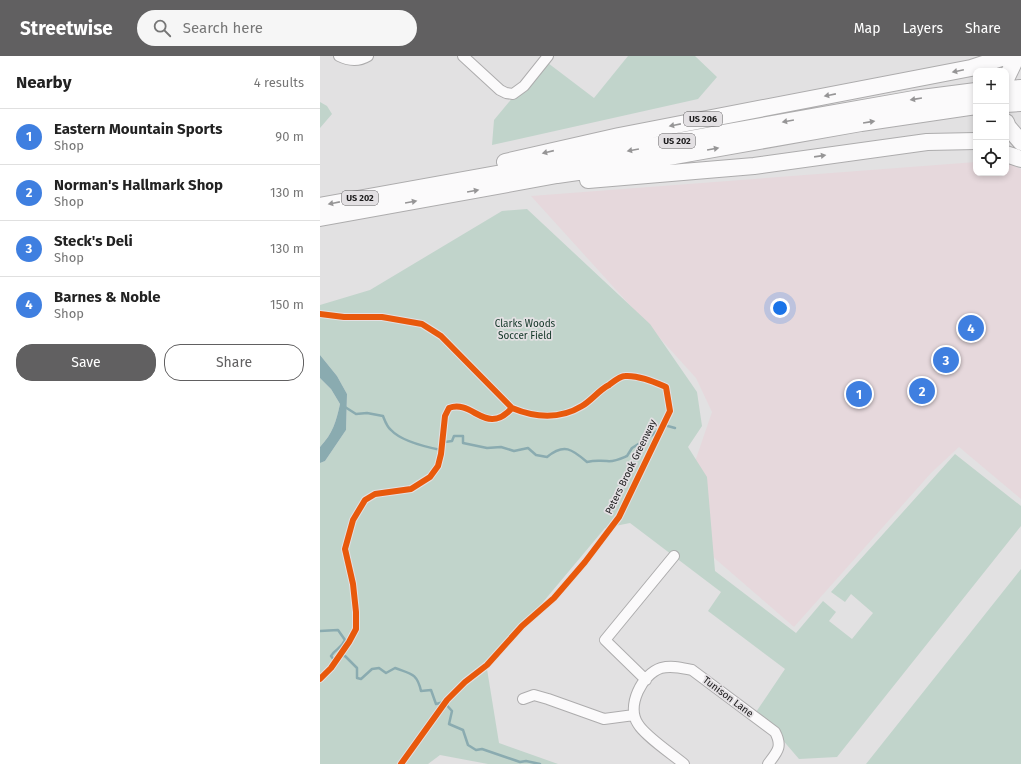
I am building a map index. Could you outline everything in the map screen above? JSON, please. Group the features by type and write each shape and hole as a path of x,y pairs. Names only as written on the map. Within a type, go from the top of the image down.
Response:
{"highway":[{"name":"US 206","path":"400,192 424,180 603,140 971,68 1008,56"},
{"path":"1009,73 1017,56"},
{"path":"1009,89 1021,88"},
{"name":"US 202","path":"320,218 861,123 956,101 973,92"},
{"name":"US 202","path":"320,206 824,115 956,101 973,105"},
{"path":"1009,104 1021,103"},
{"path":"1009,128 1021,142"},
{"path":"523,182 539,187 590,180 754,166 927,142 973,141"},
{"path":"1009,144 1021,146"},
{"path":"855,151 870,156 924,151 973,150"},
{"path":"1009,155 1021,159"}],"street":[{"path":"339,56 351,61 359,60 368,56"},
{"path":"463,56 500,90 513,94 524,86 548,56"},
{"path":"646,680 605,640 674,556"},
{"name":"Tunison Lane","path":"634,715 633,705 635,698 641,685 653,673 661,668 676,666 692,670 775,732 779,744 776,753 768,764"},
{"path":"523,699 534,695 604,719 634,715 637,723 644,731 684,764"}],"shaded area":[{"path":"973,162 973,176 1009,176 1009,163 1021,169 1021,499 959,447 931,473 794,627 674,523 712,412 696,378 531,196"}],"green space":[{"path":"628,56 695,56 717,77 698,99 492,145 494,120 544,60 594,98"},
{"path":"320,102 327,106 332,114 320,128"},
{"name":"Clarks Woods Soccer Field","path":"527,209 650,324 697,392 702,426 688,447 707,477 715,571 796,633 823,601 836,612 829,621 852,639 873,613 851,594 845,602 831,592 955,454 1021,506 1021,526 837,757 799,759 781,738 754,715 785,669 708,611 721,592 630,523 605,528 487,669 499,743 558,764 488,764 440,755 428,764 320,764 320,463 325,461 346,430 347,394 337,376 320,355 320,305 370,290 502,211"},
{"path":"320,378 331,389 340,404 333,427 328,437 320,447"},
{"path":"1021,569 1021,764 866,764"}],"water":[{"path":"320,355 337,376 347,394 346,430 325,461 320,463 320,447 328,437 333,427 340,404 331,389 320,378"}],"waterway":[{"path":"345,407 356,414 367,413 383,416 386,424 395,434 414,443 435,449 441,450 445,442 452,441 454,436 463,436 463,443 487,448 501,447 514,451 528,448 536,455 547,457 558,450 568,449 587,462 612,461 627,456 632,448 651,436 664,425 675,428"},
{"path":"320,631 338,630 345,640 331,656 334,660 338,660 342,656 345,656 357,668 357,678 361,679 372,669 379,668 386,673 395,668 415,677 421,691 431,690 436,704 444,702 452,711 449,724 463,730 468,745 476,750 482,749 520,762 526,761 540,764"}],"cycle path":[{"path":"320,314 344,317 382,317 422,324 441,336 512,408"},
{"name":"Peters Brook Greenway","path":"320,679 331,668 356,629 353,584 345,549 353,520 365,500 375,494 411,489 430,477 438,466 441,454 445,416 449,408 465,408 480,416 495,419 503,416 512,408 530,414 547,416 565,414 573,411 623,376 641,378 666,387 670,411 619,517 585,562 554,598 522,626 487,665 465,682 447,700 401,764"}],"place":[{"name":"Barnes & Noble","path":"971,328"},
{"name":"Steck's Deli","path":"946,360"},
{"name":"Norman's Hallmark Shop","path":"922,391"},
{"name":"Eastern Mountain Sports","path":"859,394"}]}
